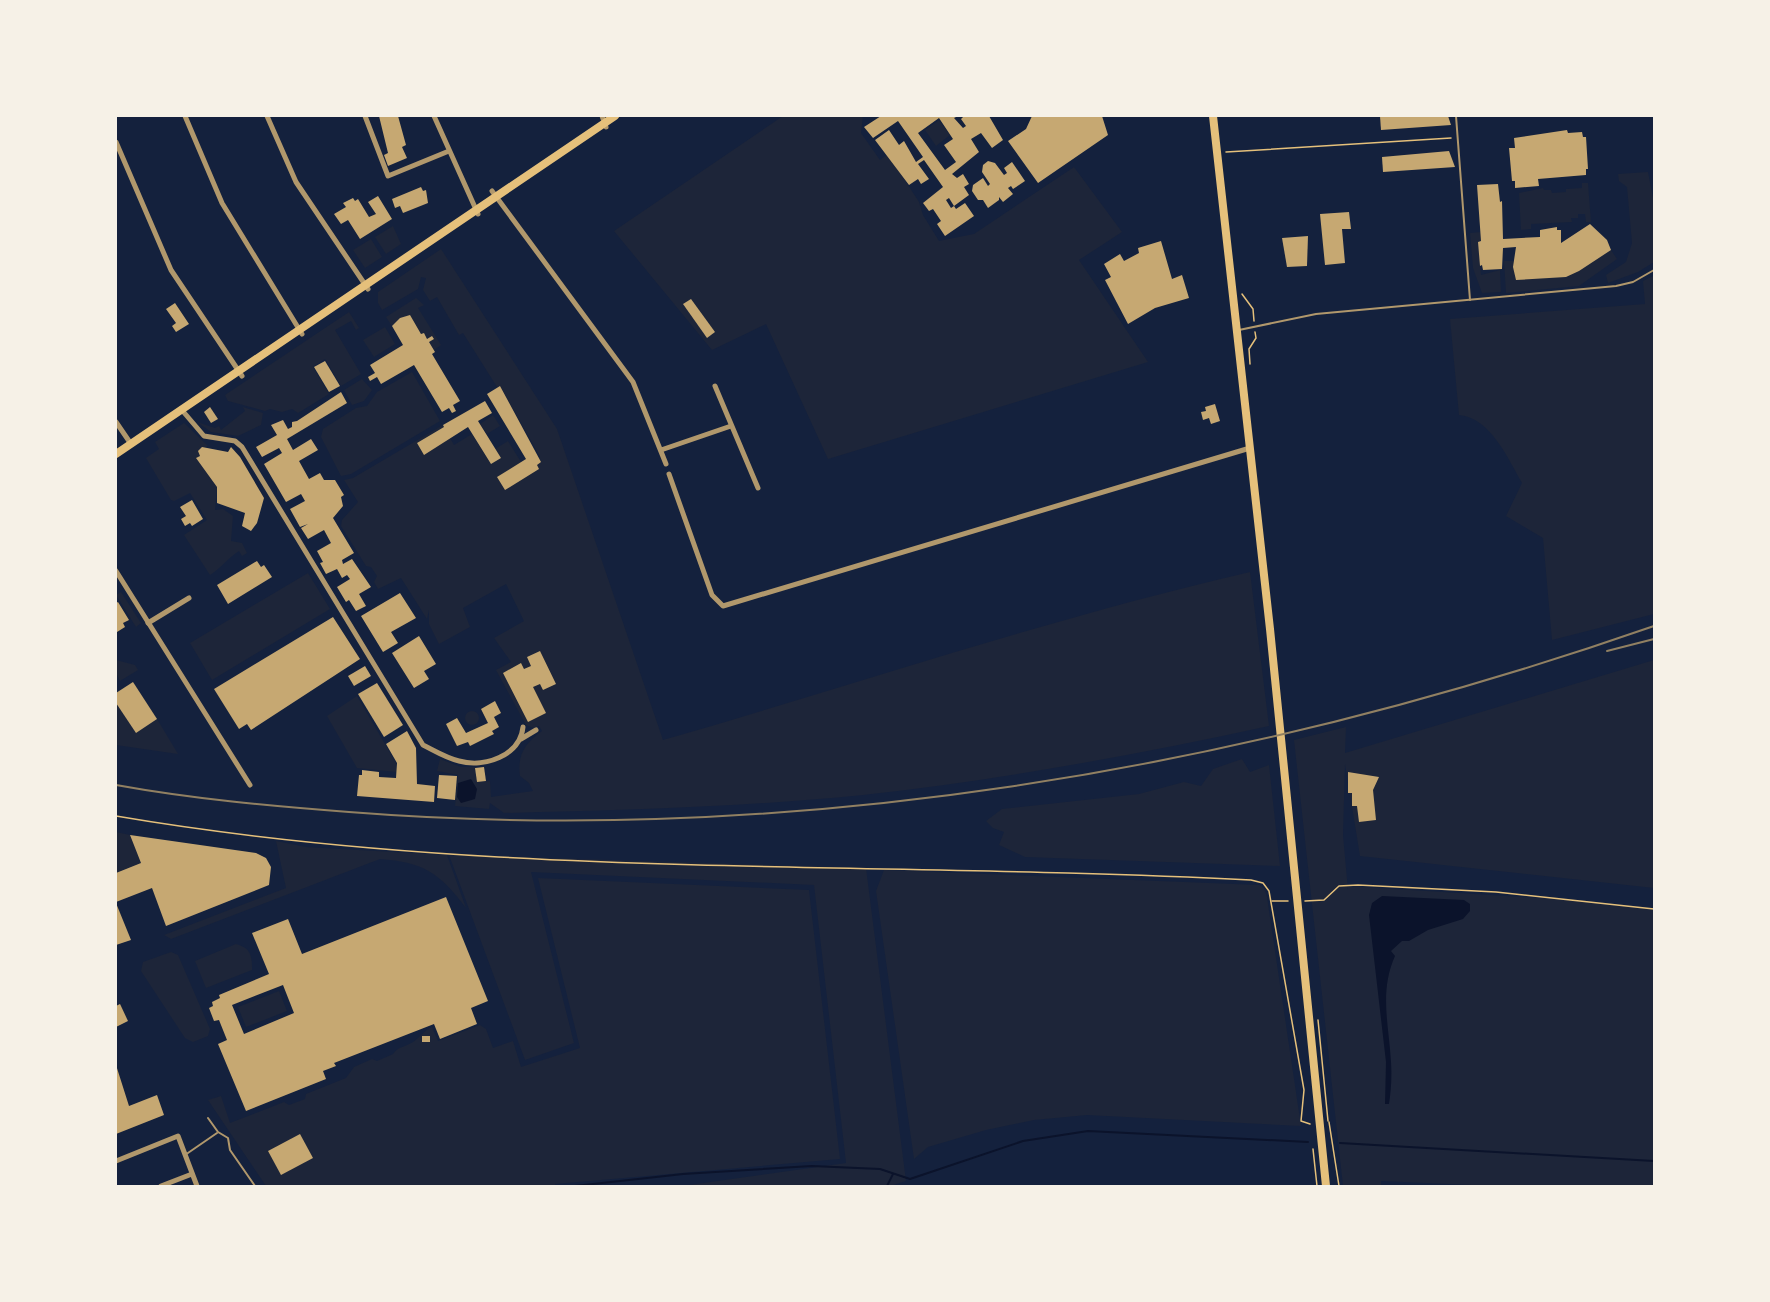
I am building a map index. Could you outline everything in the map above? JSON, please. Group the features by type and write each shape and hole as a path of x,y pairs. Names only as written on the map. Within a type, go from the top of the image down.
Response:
{"main road":[{"path":"116,454 477,212 494,193 615,116"},
{"path":"1213,116 1280,722 1328,1186"}],"street":[{"path":"185,116 222,203 300,331"},
{"path":"267,116 297,182 367,286"},
{"path":"365,116 388,176 449,151"},
{"path":"434,116 477,212"},
{"path":"116,142 171,270 240,373"},
{"path":"494,193 633,382 666,464"},
{"path":"715,387 758,488"},
{"path":"181,409 204,436 235,441 242,447 423,745 445,757 469,763 488,761 503,755 516,746 521,739 536,730"},
{"path":"116,422 131,444"},
{"path":"662,450 730,426"},
{"path":"669,474 715,600 719,604 727,605 1250,448"},
{"path":"116,571 250,785"},
{"path":"148,623 189,598"},
{"path":"521,739 523,727"},
{"path":"116,1161 178,1136 197,1186"},
{"path":"161,1186 192,1174"}],"lane":[{"path":"1456,116 1470,300"},
{"path":"1236,330 1316,314 1616,286 1633,282 1654,270"},
{"path":"208,1118 218,1132 228,1138 230,1150 255,1186"},
{"path":"185,1155 218,1132"}],"path":[{"path":"1216,152 1458,138"},
{"path":"116,816 305,842 501,856 704,865 1060,872 1251,880 1263,883 1269,891 1271,901 1304,1090 1301,1122 1311,1124"},
{"path":"1299,900 1324,900 1339,886 1358,885 1496,892 1654,909"},
{"path":"1271,901 1290,901"},
{"path":"1329,1121 1339,1186"},
{"path":"1313,1144 1317,1186"}],"shaded area":[{"path":"783,116 863,116 861,133 880,160 888,154 919,202 923,215 939,241 974,234 1074,167 1122,232 1079,260 1148,362 828,459 766,324 712,350 614,231"},
{"path":"939,120 950,135 936,146 925,130"},
{"path":"1648,172 1654,203 1654,262 1638,272 1608,283 1606,275 1626,262 1632,243 1627,187 1619,181 1618,174"},
{"path":"1582,183 1588,183 1591,222 1586,222 1585,214 1578,214 1578,218 1571,218 1572,222 1531,224 1531,229 1521,230 1519,193 1543,188 1551,190 1552,193 1566,192 1566,189 1582,188"},
{"path":"393,226 401,244 386,254 375,237"},
{"path":"1481,232 1481,241 1478,242 1481,275 1500,270 1501,292 1482,293 1473,268 1470,233"},
{"path":"371,239 382,257 365,268 353,250"},
{"path":"441,249 557,429 663,740 1027,631 1250,572 1269,726 1067,766 863,795 728,805 549,812 504,813 490,803 489,809 455,806 458,775 437,771 440,759 461,767 475,767 477,782 490,781 491,797 533,791 529,783 520,776 520,762 527,745 542,731 539,726 533,728 526,725 496,670 511,662 494,638 524,621 506,584 463,608 470,627 439,644 429,624 429,610 427,619 401,578 378,589 374,582 377,576 371,567 366,566 341,526 342,520 358,502 344,480 353,478 443,425 444,427 417,443 424,454 450,438 454,445 472,434 491,464 501,458 495,449 508,441 521,462 537,465 540,457 500,386 497,387 463,333 459,335 437,297 430,301 423,290 426,278 421,277 418,289 382,310 378,303 378,292"},
{"path":"1611,250 1617,259 1579,286 1506,293 1504,261 1513,261 1517,280 1569,276"},
{"path":"1653,276 1654,614 1552,640 1543,538 1506,516 1522,483 1497,441 1489,432 1470,418 1459,415 1450,319 1645,304 1643,281"},
{"path":"416,298 424,305 418,308 441,345 434,350 429,342 434,339 433,336 427,339 424,333 421,334 410,316 400,318 392,326 386,317"},
{"path":"349,312 359,328 356,330 351,321 335,330 361,374 341,386 325,359 313,367 329,394 298,413 292,409 282,412 270,409 265,411 228,401 225,395"},
{"path":"385,327 395,344 374,357 363,340"},
{"path":"412,372 440,421 351,474 341,476 321,437 323,429 356,408 367,406 377,392"},
{"path":"362,379 372,390 364,401 352,405 344,390"},
{"path":"243,407 263,413 261,425 238,436 211,432 197,422 215,428 219,426 221,430 245,411"},
{"path":"493,415 500,426 487,434 480,424"},
{"path":"184,423 208,446 199,450 200,456 196,458 217,487 215,510 223,509 233,516 231,541 242,543 247,553 242,556 239,551 210,575 184,535 207,520 190,493 174,501 171,500 146,458 159,449 155,442"},
{"path":"308,573 330,609 212,680 190,643"},
{"path":"121,592 141,623 136,627 116,595"},
{"path":"116,660 135,665 138,670 120,681 116,673"},
{"path":"1654,660 1654,888 1360,856 1345,764 1343,835 1348,890 1348,886 1556,899 1654,910 1654,1186 1493,1186 1381,1181 1381,1186 1343,1186 1294,740 1346,727 1345,753"},
{"path":"357,696 396,763 397,772 357,768 327,716"},
{"path":"116,703 136,733 157,719 178,754 116,745"},
{"path":"469,711 475,711 479,718 475,725 469,725 465,721 465,715"},
{"path":"1242,759 1250,772 1269,765 1280,866 1025,857 999,845 1004,832 993,828 986,821 1002,809 1139,794 1184,782 1201,786 1213,769"},
{"path":"471,779 477,789 475,799 461,803 457,797 458,783"},
{"path":"116,832 130,835 141,863 116,873"},
{"path":"276,841 306,847 447,855 466,908 448,886 429,872 408,863 380,859 171,939 164,935 286,888"},
{"path":"449,855 866,868 906,1181 890,1186 682,1186 846,1163 814,885 531,872 574,1043 525,1060"},
{"path":"884,870 1259,885 1264,888 1301,1126 1087,1115 1034,1120 986,1130 928,1147 914,1159 876,891"},
{"path":"538,878 809,890 840,1159 555,1184 555,1186 266,1186 208,1100 221,1096 230,1123 284,1102 289,1105 305,1099 306,1094 346,1078 354,1067 372,1059 377,1061 393,1054 397,1049 413,1042 432,1027 438,1041 480,1025 486,1029 493,1048 513,1041 521,1067 580,1048"},
{"path":"1382,896 1464,900 1470,904 1470,911 1463,919 1428,930 1409,941 1402,941 1391,951 1395,956 1390,969 1386,996 1391,1067 1389,1104 1385,1104 1386,1062 1369,915 1372,903"},
{"path":"236,944 250,953 252,970 206,988 195,961"},
{"path":"171,952 178,955 210,1029 208,1036 193,1042 185,1038 141,971 143,962"},
{"path":"279,991 287,1011 246,1027 238,1007"}],"building":[{"path":"379,116 398,116 406,145 402,147 407,158 388,166 384,155 388,153"},
{"path":"881,116 958,116 954,118 963,128 966,126 961,119 964,116 989,116 1003,140 992,148 981,133 971,139 979,152 952,174 957,178 963,174 969,184 964,187 969,195 954,206 956,209 965,203 974,216 945,236 937,224 941,221 933,209 929,211 923,203 943,187 924,160 918,164 929,179 921,184 918,179 909,185 875,140 889,130 899,145 904,141 916,162 923,157 898,121 873,138 864,127","holes":["939,118 953,139 944,145 956,162 945,170 918,133","949,198 954,206 951,208 946,200"]},
{"path":"1032,116 1102,116 1108,135 1038,183 1008,141 1026,129"},
{"path":"1380,116 1448,116 1451,125 1381,130"},
{"path":"1567,130 1568,133 1582,132 1583,137 1586,137 1588,169 1586,169 1586,175 1538,179 1539,186 1515,188 1515,181 1512,181 1509,148 1515,148 1514,138"},
{"path":"1449,151 1455,167 1383,172 1382,157"},
{"path":"988,161 995,163 1004,175 1007,173 1004,168 1012,162 1025,181 1013,189 1011,186 1008,188 1013,194 1003,202 999,197 999,200 988,208 983,200 978,200 972,191 973,185 983,178 988,186 990,184 982,172 983,165"},
{"path":"1498,184 1500,202 1502,201 1503,239 1540,237 1540,230 1557,227 1557,230 1561,230 1561,243 1590,224 1607,240 1611,250 1566,277 1516,280 1513,267 1516,247 1503,248 1502,269 1483,270 1482,265 1480,266 1478,242 1481,241 1477,185"},
{"path":"421,187 423,191 426,190 428,203 403,213 400,206 395,208 392,199"},
{"path":"378,196 392,219 360,239 348,220 341,224 334,214 346,207 343,203 353,198 355,201 358,199 369,217 376,214 368,202"},
{"path":"1349,212 1351,229 1342,229 1345,263 1325,265 1320,214"},
{"path":"1308,236 1307,266 1287,267 1282,238"},
{"path":"1161,241 1172,279 1182,275 1189,298 1155,308 1128,324 1105,280 1111,277 1104,264 1120,254 1124,261 1139,253 1138,248"},
{"path":"691,299 715,332 707,338 683,304"},
{"path":"175,303 189,324 176,332 172,326 176,323 166,309"},
{"path":"410,315 421,334 424,333 427,339 432,336 434,339 429,342 435,352 432,354 460,401 453,405 456,411 452,413 449,408 442,412 414,365 381,384 377,377 370,381 368,377 375,373 370,365 403,345 392,326 400,318"},
{"path":"325,361 340,386 329,392 314,367"},
{"path":"500,386 541,462 537,465 539,469 505,490 497,477 526,459 487,394"},
{"path":"341,392 347,403 287,439 293,450 311,439 318,450 299,461 309,479 320,473 324,480 335,480 344,495 341,497 343,506 333,518 354,553 342,560 343,564 352,559 371,587 359,594 366,606 356,611 349,600 346,602 337,587 350,579 347,575 342,578 337,569 326,574 320,563 323,562 317,551 331,543 324,530 308,539 301,528 308,524 300,527 290,509 305,501 301,494 286,502 264,464 282,453 279,448 262,457 256,447 277,435 271,425 283,420 288,429 292,427 292,422"},
{"path":"485,401 492,413 478,421 501,458 491,464 468,427 424,455 417,443"},
{"path":"1215,404 1220,421 1211,424 1209,418 1203,420 1201,412 1206,411 1205,407"},
{"path":"210,407 218,419 211,423 204,412"},
{"path":"202,447 228,452 231,447 240,457 264,498 257,523 251,531 242,526 245,513 217,503 217,487 196,458 200,456 198,451"},
{"path":"192,500 203,519 192,526 190,523 185,526 181,519 186,516 180,507"},
{"path":"257,561 261,567 264,565 272,577 228,604 217,585"},
{"path":"400,593 416,618 391,632 398,643 383,652 361,616"},
{"path":"118,602 129,620 123,623 125,627 117,632 116,603"},
{"path":"333,617 360,659 251,730 247,724 239,729 214,689"},
{"path":"419,636 436,664 424,671 429,679 414,688 392,653"},
{"path":"540,651 556,684 543,690 540,684 533,687 546,713 528,722 503,673 521,663 524,669 531,666 527,657"},
{"path":"365,666 371,676 354,686 348,676"},
{"path":"133,682 157,719 136,733 116,703 116,693"},
{"path":"377,683 403,725 384,737 358,694"},
{"path":"495,701 501,713 494,717 499,727 492,731 494,734 470,746 468,742 457,746 446,724 457,718 466,733 488,723 481,709"},
{"path":"407,731 416,748 417,784 435,786 434,802 357,796 359,775 362,775 362,770 379,772 379,777 396,778 397,763 386,744"},
{"path":"484,767 486,781 477,782 475,768"},
{"path":"1348,772 1379,777 1373,790 1376,820 1359,822 1357,806 1352,806 1352,793 1348,793"},
{"path":"439,775 457,776 455,800 437,798"},
{"path":"130,835 256,853 266,858 271,867 269,885 166,926 152,888 116,902 116,873 141,863"},
{"path":"446,897 488,1001 471,1008 477,1024 440,1039 434,1024 334,1063 336,1066 323,1071 326,1079 246,1111 218,1044 227,1040 219,1020 214,1021 209,1008 213,1006 212,1002 220,998 219,995 269,974 252,933 288,919 302,954","holes":["283,985 294,1013 244,1034 232,1005"]},
{"path":"116,903 131,940 116,945"},
{"path":"120,1004 128,1021 116,1027 116,1006"},
{"path":"422,1036 430,1036 430,1042 422,1042"},
{"path":"116,1065 129,1106 157,1095 164,1115 116,1134"},
{"path":"300,1134 313,1158 281,1175 268,1151"}],"waterway":[{"path":"575,1186 683,1174 812,1166 880,1169 910,1179 1023,1141 1088,1131 1308,1142"},
{"path":"1340,1143 1654,1161"},
{"path":"887,1186 893,1174"}],"railway":[{"path":"116,785 203,798 291,807 515,820 681,818 846,807 1011,786 1175,758 1337,721 1497,677 1654,626"},
{"path":"1607,651 1654,639"}]}
